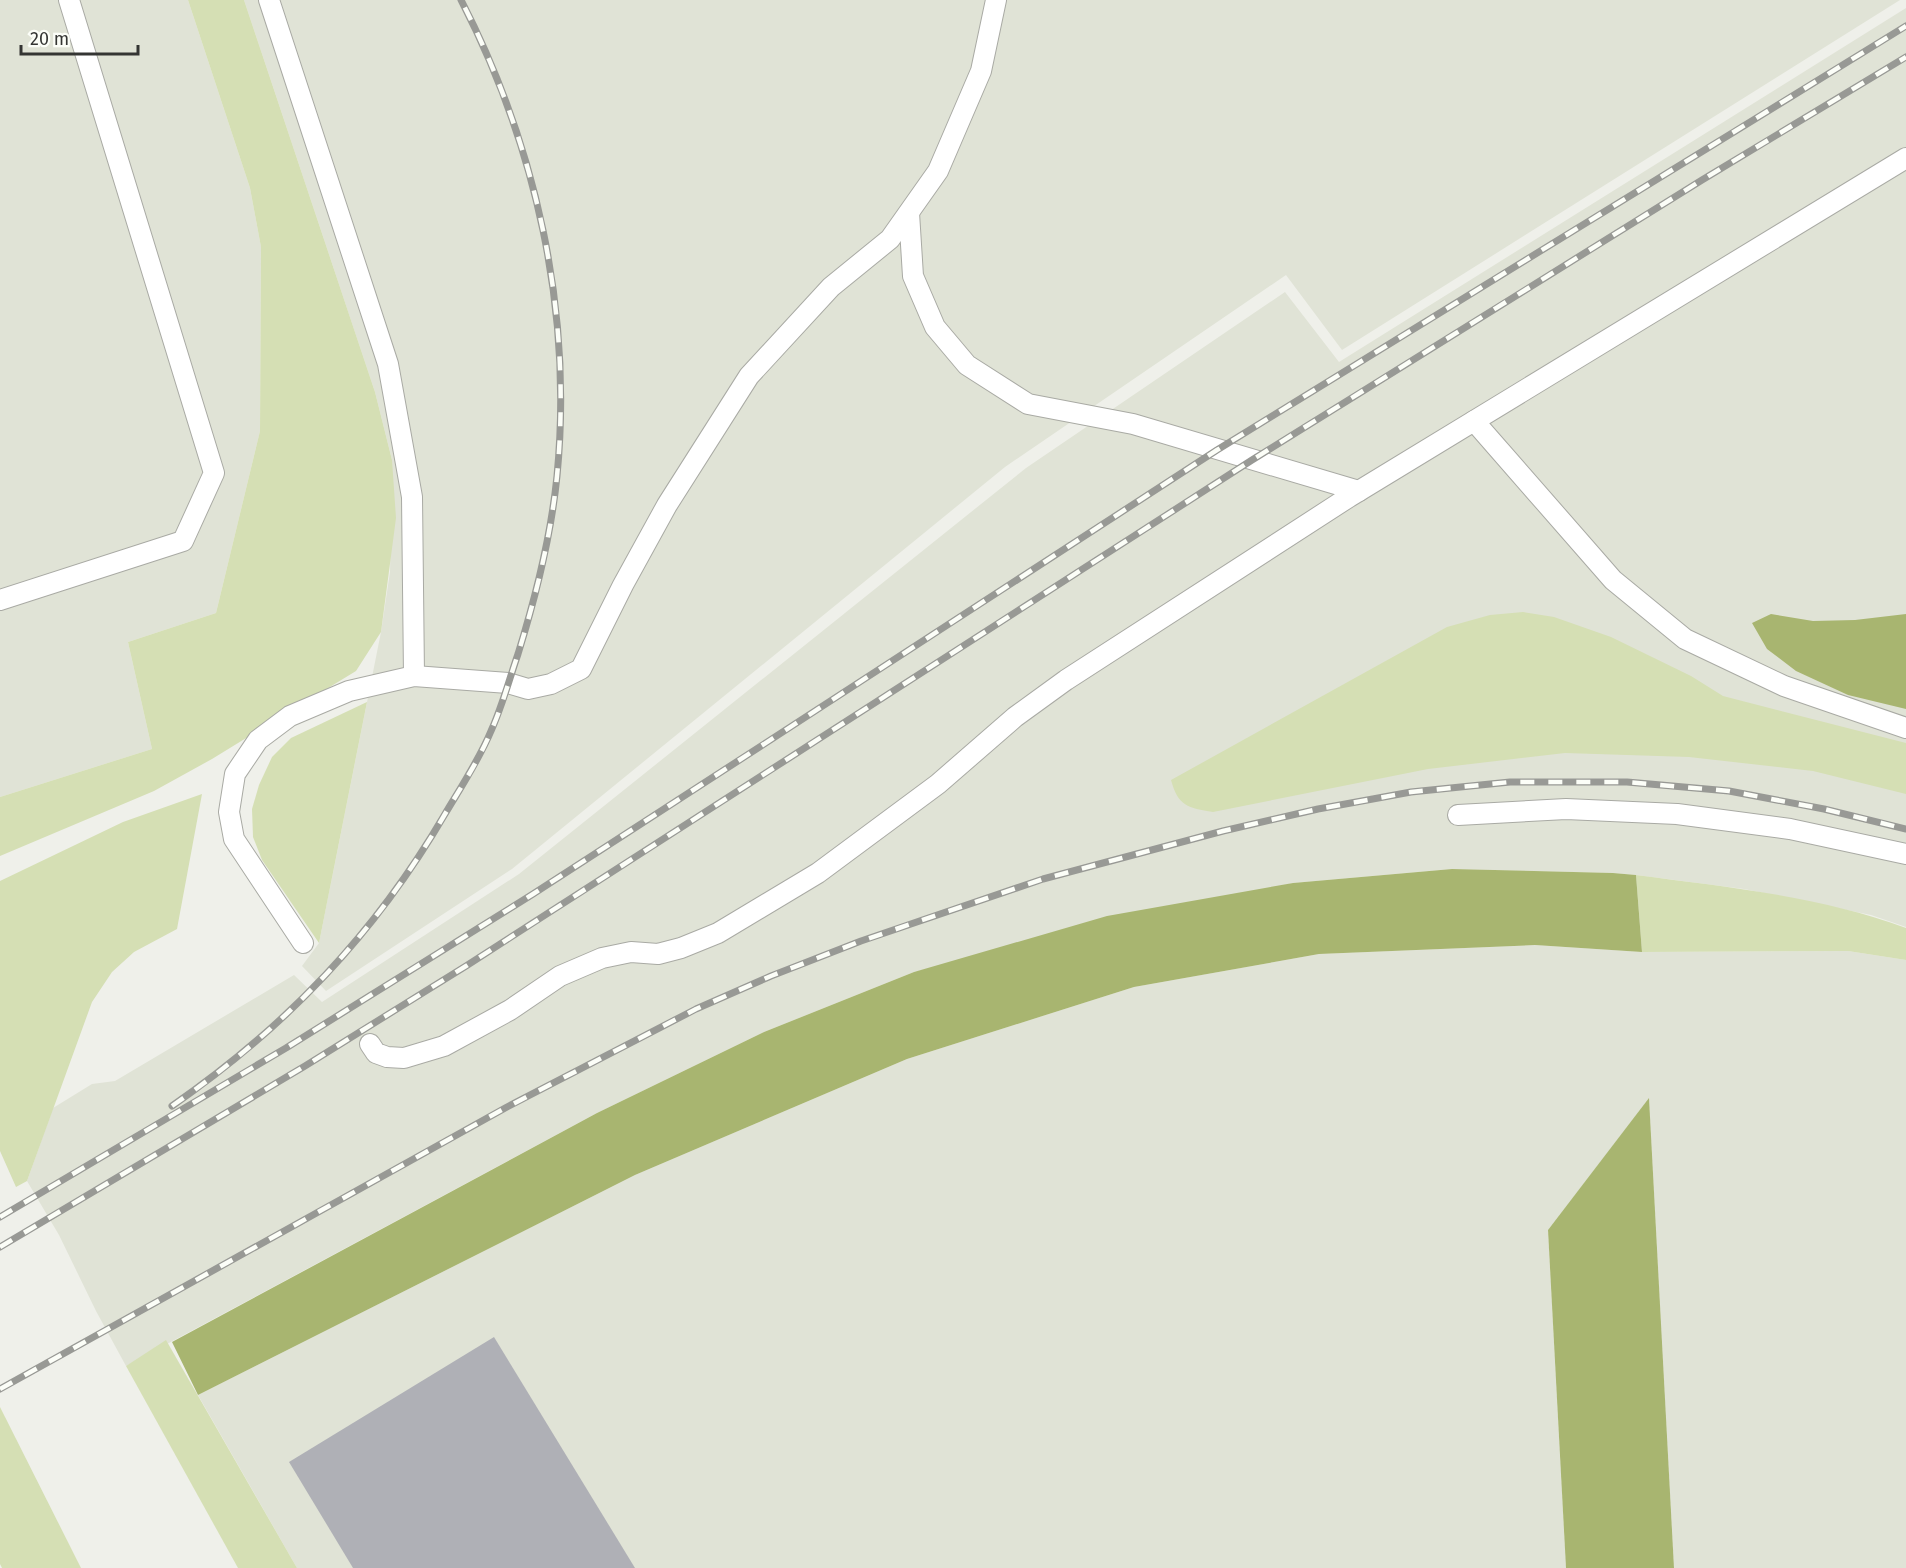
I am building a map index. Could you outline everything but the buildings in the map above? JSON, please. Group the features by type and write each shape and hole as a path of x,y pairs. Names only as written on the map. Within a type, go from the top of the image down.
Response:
{"lane":[{"path":"0,600 183,541 214,473 69,0"},
{"path":"269,0 388,364 412,497 414,676"},
{"path":"303,943 234,839 230,812 235,774 258,740 290,716 349,691 414,676 508,683 528,689 551,684 581,669 623,585 667,505 749,376 831,287 890,239 938,171 981,71 996,0"},
{"path":"370,1044 376,1053 387,1058 404,1058 444,1046 510,1010 560,976 602,958 631,952 658,954 681,948 718,933 818,873 938,784 1015,717 1066,680 1359,491 1906,158"},
{"path":"909,213 913,276 935,327 968,365 1028,404 1133,424 1359,491"},
{"path":"1474,421 1613,580 1685,639 1784,686 1906,728"},
{"path":"1458,815 1566,809 1677,814 1790,829 1906,854"}],"shaded area":[{"path":"0,0 188,0 250,188 261,247 260,431 216,613 128,642 152,749 0,797"},
{"path":"244,0 1900,0 1342,350 1286,275 1005,467 512,869 326,991 302,966 319,943 381,632 390,572 392,460 375,392"},
{"path":"1906,8 1906,927 1871,915 1744,889 1636,875 1452,869 1293,883 914,972 764,1032 597,1113 126,1366 59,1235 27,1181 53,1108 92,1084 115,1081 294,975 322,1002 519,874 1026,468 1285,292 1339,362"},
{"path":"1535,945 1642,952 1848,951 1906,960 1906,1568 1674,1568 1649,1099 1548,1230 1566,1568 297,1568 198,1395 635,1175 907,1059 1134,987 1319,954"}],"green space":[{"path":"188,0 244,0 375,392 392,460 396,518 381,632 356,671 212,759 154,791 0,856 0,797 152,749 128,642 216,613 260,431 261,247 250,188"},
{"path":"1523,612 1554,617 1611,637 1691,676 1723,696 1906,743 1906,794 1813,771 1689,757 1565,753 1428,769 1213,812 1191,807 1177,795 1171,780 1447,627 1490,615"},
{"path":"1771,614 1813,621 1855,620 1906,614 1906,709 1848,695 1796,671 1767,649 1752,623"},
{"path":"367,702 319,943 262,860 253,837 252,809 259,785 272,757 291,738"},
{"path":"202,794 177,929 134,952 112,972 92,1002 27,1181 16,1187 0,1151 0,881 123,822"},
{"path":"1452,869 1636,875 1642,952 1535,945 1319,954 1134,987 907,1059 635,1175 198,1395 172,1342 597,1113 764,1032 914,972 1107,916 1293,883"},
{"path":"1636,875 1807,900 1873,917 1906,928 1906,960 1848,951 1642,952"},
{"path":"1649,1098 1674,1568 1566,1568 1548,1230"},
{"path":"166,1340 297,1568 238,1568 126,1366"},
{"path":"0,1407 81,1568 2,1568 0,1564"}],"railway":[{"path":"172,1106 214,1076 290,1011 358,938 418,858 470,773 495,722 537,588 554,498 561,414 559,353 553,291 543,231 529,171 510,113 461,0"},
{"path":"0,1217 286,1048 533,894 1217,450 1906,26"},
{"path":"0,1247 305,1066 466,966 1252,460 1702,180 1906,57"},
{"path":"0,1389 507,1107 696,1009 771,976 861,941 1043,879 1223,831 1318,809 1411,792 1510,782 1627,782 1729,791 1824,809 1906,829"}]}
